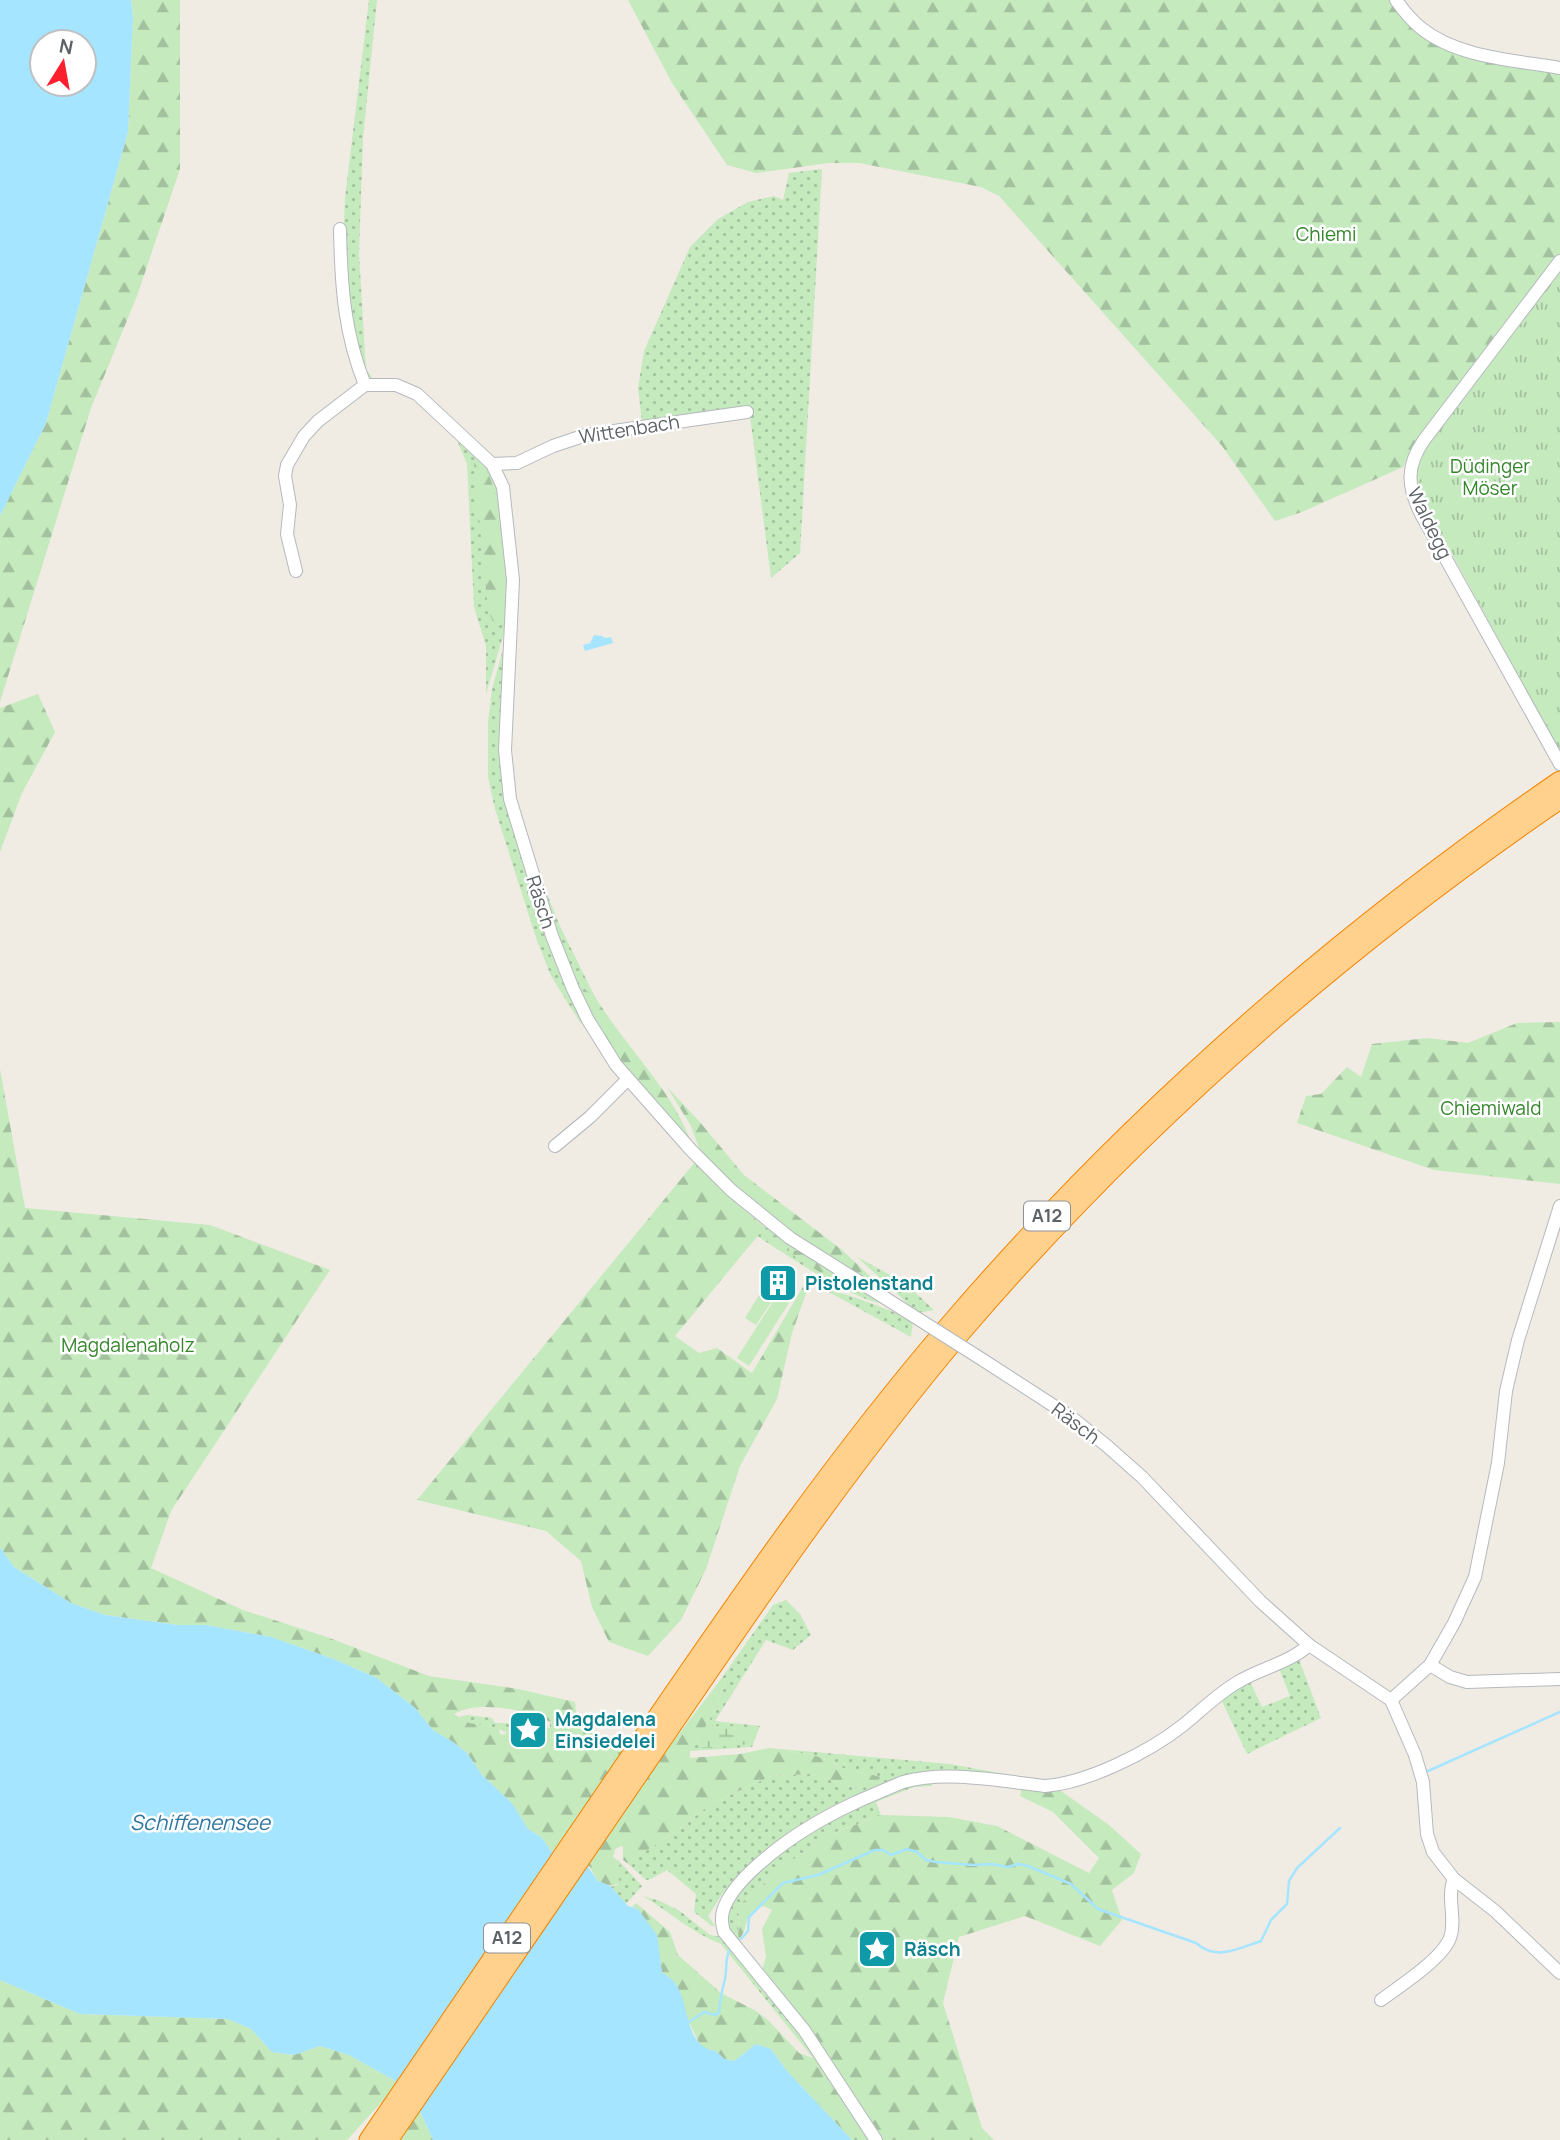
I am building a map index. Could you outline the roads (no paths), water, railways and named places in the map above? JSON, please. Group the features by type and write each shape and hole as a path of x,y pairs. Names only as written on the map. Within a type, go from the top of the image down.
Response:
{"highway":[{"name":"A12","path":"643,1753 754,1578 849,1448 951,1323 1058,1204 1183,1080 1292,984 1424,878 1560,781"},
{"name":"A12","path":"381,2136 643,1753 869,1446 971,1321 1069,1214 1184,1100 1302,994 1424,897 1560,799"}],"street":[{"path":"1395,0 1422,29 1442,42 1467,51 1560,68"},
{"path":"340,229 345,317 365,385"},
{"name":"Waldegg","path":"1560,261 1423,440 1411,462 1409,480 1421,514 1560,764"},
{"path":"296,571 288,534 290,505 285,477 287,466 304,436 318,421 365,385 396,385 417,394 492,464 503,487"},
{"name":"Wittenbach","path":"492,464 517,463 553,446 586,435 747,412"},
{"path":"503,487 517,463"},
{"name":"Räsch","path":"503,487 513,580 507,708 507,779 528,864 552,936 573,989 600,1042 628,1079 691,1150 749,1207 790,1238 1071,1417 1150,1486 1260,1601 1309,1645 1391,1700"},
{"path":"555,1146 590,1117 628,1079"},
{"path":"1560,1206 1518,1340 1506,1391 1498,1463 1475,1577 1454,1623 1430,1665 1391,1700 1415,1755 1423,1782 1427,1834 1433,1852 1454,1879 1495,1911 1560,1973"},
{"path":"876,2140 804,2030 724,1932 722,1913 743,1880 767,1857 810,1826 904,1782 914,1779 963,1777 1045,1786 1058,1785 1094,1773 1153,1745 1181,1727 1214,1698 1239,1681 1285,1661 1309,1645"},
{"path":"1430,1665 1450,1677 1467,1682 1560,1678"},
{"path":"1381,2000 1431,1963 1450,1939 1450,1889 1454,1879"}],"water":[{"path":"0,0 131,0 133,17 128,132 46,423 0,516"},
{"path":"594,635 611,637 613,643 585,651 583,645 590,643"},
{"name":"Schiffenensee","path":"0,1547 14,1567 71,1603 105,1615 178,1625 206,1625 271,1637 377,1678 415,1708 433,1730 467,1753 482,1775 512,1803 528,1829 541,1837 551,1851 583,1860 598,1881 610,1886 628,1906 638,1909 657,1935 662,1972 680,1991 689,2023 698,2042 716,2051 724,2059 734,2061 756,2044 771,2049 787,2071 852,2140 433,2140 419,2109 399,2083 349,2055 320,2046 294,2055 272,2052 251,2029 228,2019 80,2014 0,1980"}],"waterway":[{"path":"1428,1771 1560,1712"},
{"path":"741,1939 748,1931 749,1917 783,1883 818,1875 875,1850 883,1850 891,1855 907,1849 917,1852 926,1860 936,1862 1028,1866 1071,1884 1098,1909 1196,1943 1211,1951 1227,1952 1261,1941 1271,1920 1287,1904 1289,1881 1297,1868 1340,1828"},
{"path":"689,2022 704,2012 716,2015 719,2012 729,1951"}],"place":[{"name":"Pistolenstand","path":"778,1283"},
{"name":"Magdalena Einsiedelei","path":"528,1730"},
{"name":"Räsch","path":"877,1949"}],"park label":[{"name":"Chiemi","path":"1326,234"},
{"name":"Düdinger Möser","path":"1490,477"},
{"name":"Chiemiwald","path":"1491,1108"},
{"name":"Magdalenaholz","path":"128,1345"}]}
